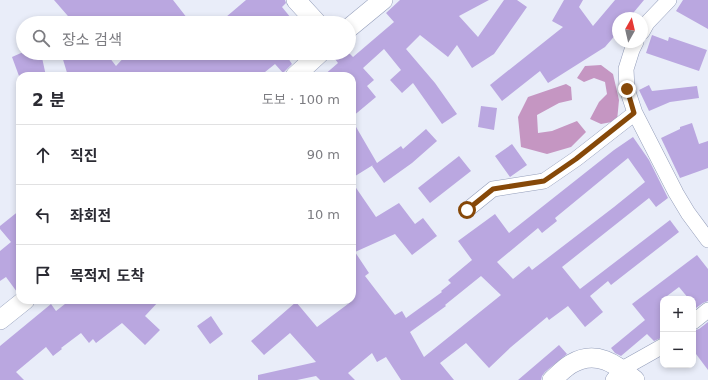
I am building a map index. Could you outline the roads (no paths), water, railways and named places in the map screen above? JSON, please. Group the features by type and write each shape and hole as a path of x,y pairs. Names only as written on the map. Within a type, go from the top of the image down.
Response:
{"street":[{"path":"296,0 311,16"},
{"path":"356,22 383,0"},
{"path":"648,22 669,0"},
{"path":"633,48 626,69 627,89 634,113 676,193 688,213 708,240"},
{"path":"299,72 312,60"},
{"path":"467,210 493,189 544,181 576,159 634,113"},
{"path":"3,313 18,304"},
{"path":"696,320 708,310"},
{"path":"552,380 571,364 585,359 598,359 612,362 623,376 660,348"}]}
